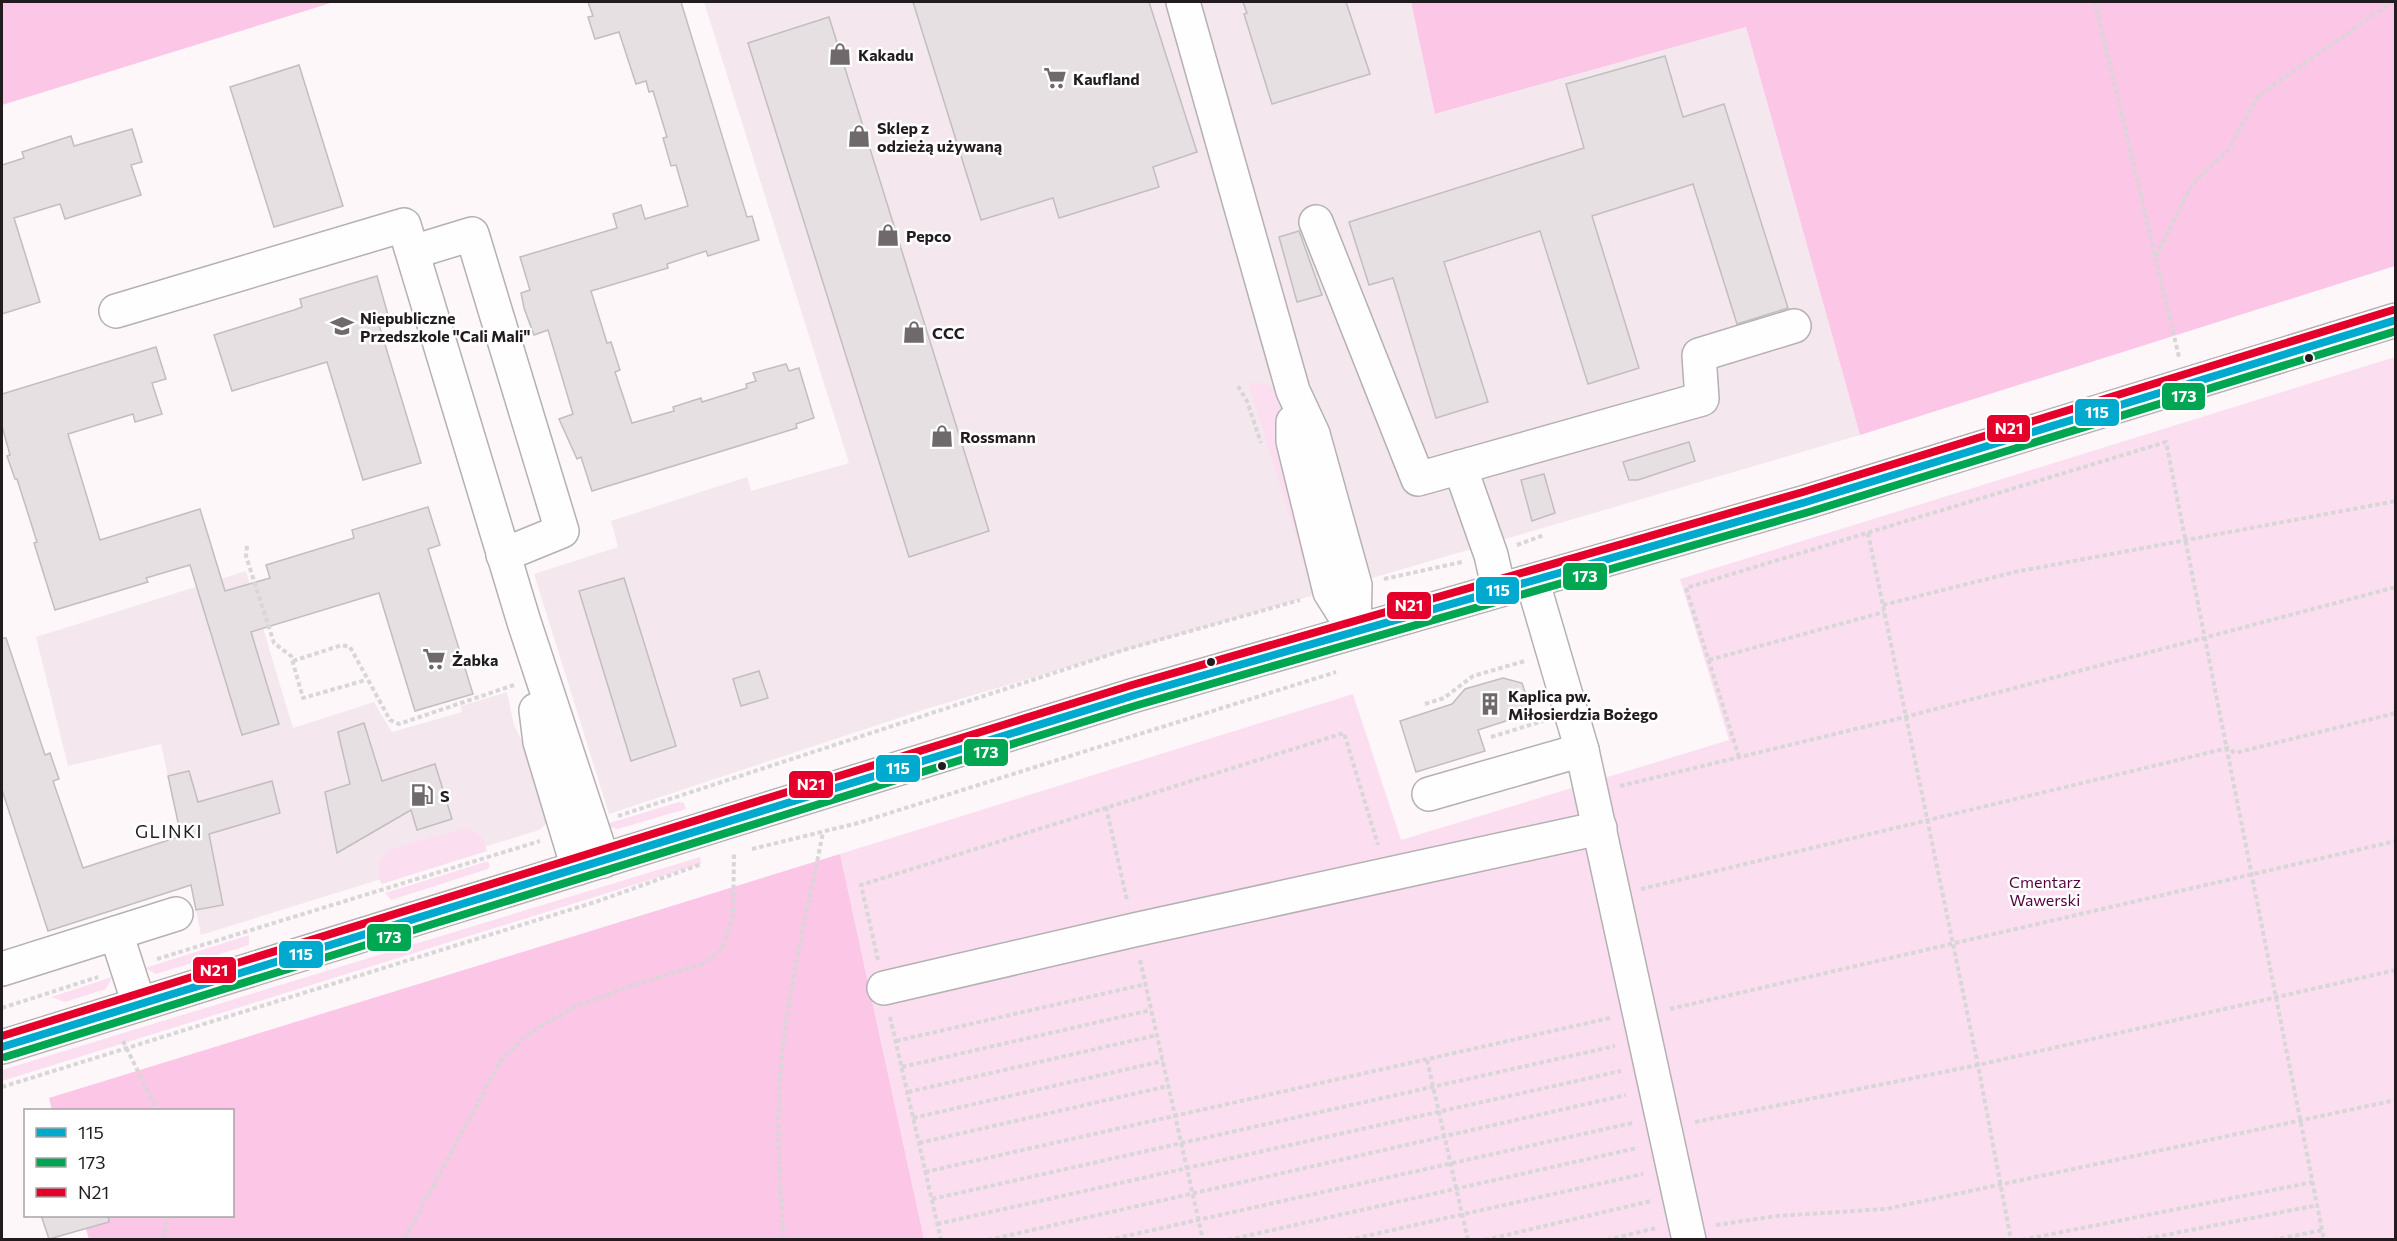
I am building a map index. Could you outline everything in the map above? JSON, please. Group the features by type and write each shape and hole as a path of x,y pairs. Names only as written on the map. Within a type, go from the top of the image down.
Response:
{"street":[{"path":"1182,2 1293,391 1313,434 1355,585 1354,630"},
{"path":"1316,222 1418,479 1702,399 1699,355 1794,326"},
{"path":"117,311 405,225 524,622 579,829 591,864"},
{"path":"413,252 472,234 562,531 503,555"},
{"path":"2,1047 1100,706 1354,630 1434,607 1533,583 1806,502 2396,320"},
{"path":"1460,467 1491,555 1499,590"},
{"path":"1533,583 1582,750 1669,1148"},
{"path":"1429,794 1582,750"},
{"path":"884,988 1134,930 1600,828"},
{"path":"2,969 176,914"},
{"path":"116,933 127,968 124,1009"}],"path":[{"path":"2095,2 2185,384"},
{"path":"2155,257 2193,183 2229,149 2258,96 2392,2"},
{"path":"1739,757 1686,588 2166,442 2324,1239"},
{"path":"1883,605 2015,572 2396,501"},
{"path":"1868,533 1978,1065 2011,1239"},
{"path":"1377,580 1424,572 1491,555 1544,535"},
{"path":"247,546 246,556 274,643 291,656 303,698 366,680"},
{"path":"1424,572 1434,607"},
{"path":"1592,793 1905,717 2396,587"},
{"path":"2,1008 579,829 1127,649 1298,602 1304,596"},
{"path":"1709,660 1884,612"},
{"path":"293,661 342,645 350,647 366,680 390,720 399,724 521,683"},
{"path":"1425,704 1444,698 1473,676 1527,661"},
{"path":"747,850 869,820 1342,670"},
{"path":"1614,896 2228,748 2235,753 2396,713"},
{"path":"941,1239 861,885 1344,733 1386,875"},
{"path":"1106,807 1203,1239"},
{"path":"784,1239 778,1180 781,1067 791,996 823,832"},
{"path":"404,1239 501,1060 527,1035 572,1008 639,983 702,964 722,950 733,916 735,853 724,856"},
{"path":"2,1087 595,902 714,860"},
{"path":"1348,1239 1462,1215 1669,1148 1978,1065 2396,970"},
{"path":"896,1041 1146,984"},
{"path":"124,1009 126,1048 156,1109"},
{"path":"902,1066 1151,1010"},
{"path":"908,1092 1157,1035"},
{"path":"1427,1060 1468,1239"},
{"path":"913,1118 1163,1061"},
{"path":"919,1143 1168,1086"},
{"path":"931,1199 1433,1087 1669,1148 1777,1216 1887,1209 2396,1100"},
{"path":"937,1224 1438,1112 1669,1148"},
{"path":"988,1239 1444,1137 1669,1148"},
{"path":"1108,1239 1450,1164 1669,1148"},
{"path":"1228,1239 1456,1189 1669,1148"},
{"path":"1485,1239 1669,1148"},
{"path":"1607,1239 1669,1148"},
{"path":"2022,1239 2313,1182"},
{"path":"2140,1239 2318,1205"},
{"path":"163,1239 168,1217"},
{"path":"2273,1239 2323,1230"}],"shaded area":[{"path":"2,2 334,2 2,105"},
{"path":"704,2 1411,2 1436,114 1746,27 1860,435 926,709 609,814 534,574 618,547 611,521 747,477 751,491 849,463"},
{"path":"1411,2 2395,2 2395,266 1860,435 1746,27 1435,114"},
{"path":"246,571 293,728 374,702 392,732 462,712 461,706 507,692 514,725 525,747 547,823 539,830 201,935 161,744 68,766 36,637"},
{"path":"840,854 924,1239 89,1239 82,1217 234,1217 234,1109 52,1109 49,1098"}],"green space":[{"name":"Cmentarz Wawerski","path":"2395,357 2395,1239 924,1239 840,854 1353,694 1401,840 1729,740 1680,579"},
{"path":"1258,382 1278,392 1282,399 1312,575 1308,576 1248,383"},
{"path":"679,802 684,803 686,809 618,829 603,825"},
{"path":"464,828 479,835 487,851 382,884 378,875 378,866 387,850"},
{"path":"700,857 701,864 2,1081 2,1070"},
{"path":"488,861 490,866 488,869 391,900 385,893"},
{"path":"249,935 249,945 156,974 145,968"},
{"path":"112,977 106,989 65,1002 51,997"}],"building":[{"path":"588,2 681,2 747,217 752,216 759,240 708,256 706,251 667,264 668,268 591,291 607,343 611,342 620,370 615,372 632,423 674,411 673,407 701,398 702,402 747,388 746,384 756,381 753,373 786,364 789,371 799,368 814,418 796,424 797,428 592,491 581,457 577,459 559,419 573,414 548,330 534,335 524,308 521,293 530,290 520,257 617,228 613,214 641,205 645,219 688,206 676,165 671,166 663,138 667,137 653,91 649,92 646,81 636,84 619,32 595,39 588,17 593,16"},
{"name":"Kaufland","path":"913,2 1149,2 1197,152 1153,167 1159,187 1059,218 1053,198 981,220"},
{"path":"1243,2 1346,2 1370,74 1272,104 1244,14 1247,13"},
{"path":"829,17 989,531 909,557 748,43"},
{"path":"1665,56 1683,117 1724,104 1788,308 1737,324 1693,184 1592,216 1639,368 1588,384 1540,231 1444,262 1488,402 1436,418 1393,278 1369,285 1349,222 1584,148 1566,84"},
{"path":"299,65 343,206 274,227 230,87"},
{"path":"132,129 142,162 131,165 141,195 65,219 60,204 14,218 40,302 2,314 2,165 24,158 22,152 71,136 74,146"},
{"path":"1299,231 1322,295 1297,302 1279,237"},
{"path":"377,276 388,315 377,318 421,463 363,480 327,362 232,391 214,335 302,307 300,299"},
{"path":"156,347 166,379 152,383 162,414 135,422 133,414 68,434 100,540 200,509 225,591 270,578 266,565 354,538 352,530 428,507 440,545 428,549 473,694 415,711 379,593 251,632 279,724 242,735 190,565 146,578 148,582 55,610 34,543 37,542 17,479 15,479 7,456 10,455 2,426 2,394"},
{"path":"1689,442 1695,461 1638,480 1629,480 1623,462"},
{"path":"1544,474 1555,513 1532,521 1521,480"},
{"path":"624,578 676,746 631,761 579,591"},
{"path":"2,638 6,638 45,755 50,753 59,779 53,781 83,868 181,836 168,776 189,771 198,802 272,781 280,813 209,834 223,905 196,910 191,885 48,931 2,790"},
{"path":"759,671 768,698 741,706 733,679"},
{"path":"1503,678 1522,683 1529,703 1515,718 1478,730 1485,751 1416,772 1400,721 1452,704 1465,689"},
{"path":"364,723 382,781 435,764 452,819 417,830 411,810 337,853 325,792 350,784 338,732"},
{"path":"42,1217 108,1217 109,1222 49,1239"}],"transit line":[{"name":"N21","path":"2,1036 1132,685 1803,492 2393,310"},
{"name":"115","path":"2,1047 1135,695 1806,502 2396,320"},
{"name":"173","path":"5,1057 1138,705 1809,512 2396,331"}],"place":[{"name":"Kakadu","path":"840,54"},
{"name":"Kaufland","path":"1055,78"},
{"name":"Sklep z odzieżą używaną","path":"859,136"},
{"name":"Pepco","path":"888,235"},
{"name":"Niepubliczne Przedszkole \"Cali Mali\"","path":"342,326"},
{"name":"CCC","path":"914,332"},
{"name":"Rossmann","path":"942,436"},
{"name":"Żabka","path":"434,659"},
{"name":"Kaplica pw. Miłosierdzia Bożego","path":"1490,704"},
{"name":"S","path":"422,795"}],"district":[{"name":"GLINKI","path":"169,831"}]}
